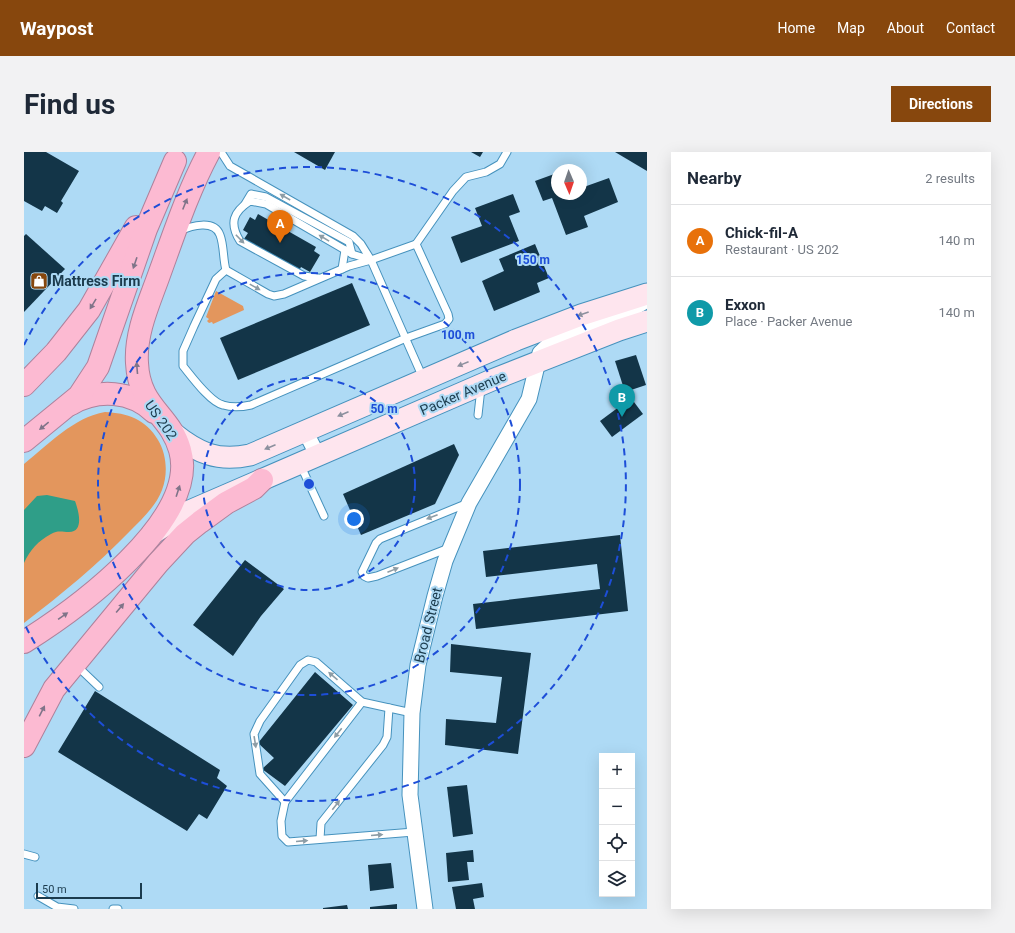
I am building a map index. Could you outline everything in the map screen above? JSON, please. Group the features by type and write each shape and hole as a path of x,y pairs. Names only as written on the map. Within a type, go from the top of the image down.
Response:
{"highway":[{"name":"US 202","path":"26,644 77,606 115,572 152,535 172,506 181,483 182,457 173,433 144,395 140,382 137,362 137,346 140,332 173,235 209,152"},
{"path":"25,383 69,337 89,310 177,157"},
{"path":"24,441 64,410 79,396 98,367 146,229 177,157"},
{"path":"64,410 80,400 98,394 108,394 140,401 158,415"},
{"path":"24,746 54,689 158,563 186,534 212,512 254,488 262,480"}],"main road":[{"name":"Packer Avenue","path":"173,433 200,451 225,458 250,455 564,321 647,294"},
{"name":"Packer Avenue","path":"152,535 158,529 185,513 537,362 647,321"}],"street":[{"path":"537,362 540,353 554,340 624,314 647,300"},
{"name":"Broad Street","path":"424,909 410,795 414,690 425,634 450,547 469,503 529,399 537,362"},
{"path":"305,431 309,460"}],"lane":[{"path":"221,152 230,166 353,236 361,244 371,260 424,381"},
{"path":"226,270 274,296 284,294 342,269 416,244 453,191 466,177 486,172 500,164 507,152"},
{"path":"244,205 251,194 266,196 348,242 352,254"},
{"path":"319,278 304,276 240,241 234,232 233,221 240,208 250,201 266,204 352,254 371,260"},
{"path":"173,235 189,227 205,225 212,227 220,234 226,270"},
{"path":"226,270 216,279 212,286 183,351 183,366 207,393 221,405 234,408 251,405 406,338 445,324 449,319 416,244"},
{"path":"342,269 345,250"},
{"path":"478,415 482,385"},
{"path":"309,460 324,516"},
{"path":"450,547 377,576 368,578 364,576 362,572 376,543 380,539 469,503"},
{"path":"285,802 260,774 254,734 260,721 300,665 308,660 316,662 362,702 412,713"},
{"path":"74,664 99,687"},
{"path":"362,702 285,802 281,821 282,836 288,842 414,832"},
{"path":"320,839 322,823 384,745 388,737 389,708"},
{"path":"24,854 35,857"},
{"path":"38,896 57,907 74,909"},
{"path":"113,909 118,909"}],"shaded area":[{"path":"216,291 243,306 244,310 213,324 212,322 209,323 207,321 209,319 206,317"},
{"path":"105,412 135,418 148,427 153,433 161,446 165,458 166,471 162,490 148,512 118,544 79,579 24,623 24,464 72,426 94,415"},
{"path":"47,495 75,501 79,514 79,524 74,531 56,532 42,540 32,550 24,563 24,510 37,496"}],"building":[{"path":"24,152 46,152 79,171 61,201 63,203 57,213 45,206 42,211 24,201"},
{"path":"294,152 335,152 325,170"},
{"path":"471,152 483,152 480,157"},
{"path":"615,152 647,152 647,171"},
{"path":"551,175 551,198 543,201 535,181"},
{"path":"609,178 618,202 584,216 588,227 566,235 553,200 587,200 587,186"},
{"path":"513,194 520,212 509,216 519,241 461,263 451,237 482,226 475,208"},
{"path":"258,214 316,247 314,251 320,255 310,272 301,267 299,271 244,239 248,233 243,230 250,217 255,220"},
{"name":"Mattress Firm","path":"26,234 65,269 24,312 24,236"},
{"path":"535,244 549,278 537,283 540,292 494,311 482,281 504,271 499,259"},
{"path":"352,283 370,325 238,380 220,338"},
{"path":"636,355 646,385 625,392 615,361"},
{"path":"631,398 643,414 612,437 600,421"},
{"path":"454,444 459,455 435,504 361,535 343,494"},
{"path":"620,535 628,611 476,629 473,604 600,589 597,564 486,577 483,551"},
{"path":"245,560 284,589 261,616 233,656 193,625"},
{"path":"451,644 531,653 518,754 445,745 446,719 496,723 502,677 450,672"},
{"path":"315,672 353,705 285,786 262,769 274,758 258,743"},
{"path":"95,691 220,770 217,778 227,786 207,819 199,814 187,831 58,752"},
{"path":"467,785 473,834 453,837 447,787"},
{"path":"473,850 474,862 467,862 469,880 448,882 446,853"},
{"path":"391,863 394,888 370,891 368,865"},
{"path":"482,883 484,897 473,899 475,909 456,909 452,887"},
{"path":"397,904 397,909 370,909 370,907"},
{"path":"347,905 348,909 323,909 323,908"}],"place":[{"name":"Chick-fil-A","path":"280,243"},
{"name":"Mattress Firm","path":"39,281"},
{"name":"Exxon","path":"622,417"}]}
